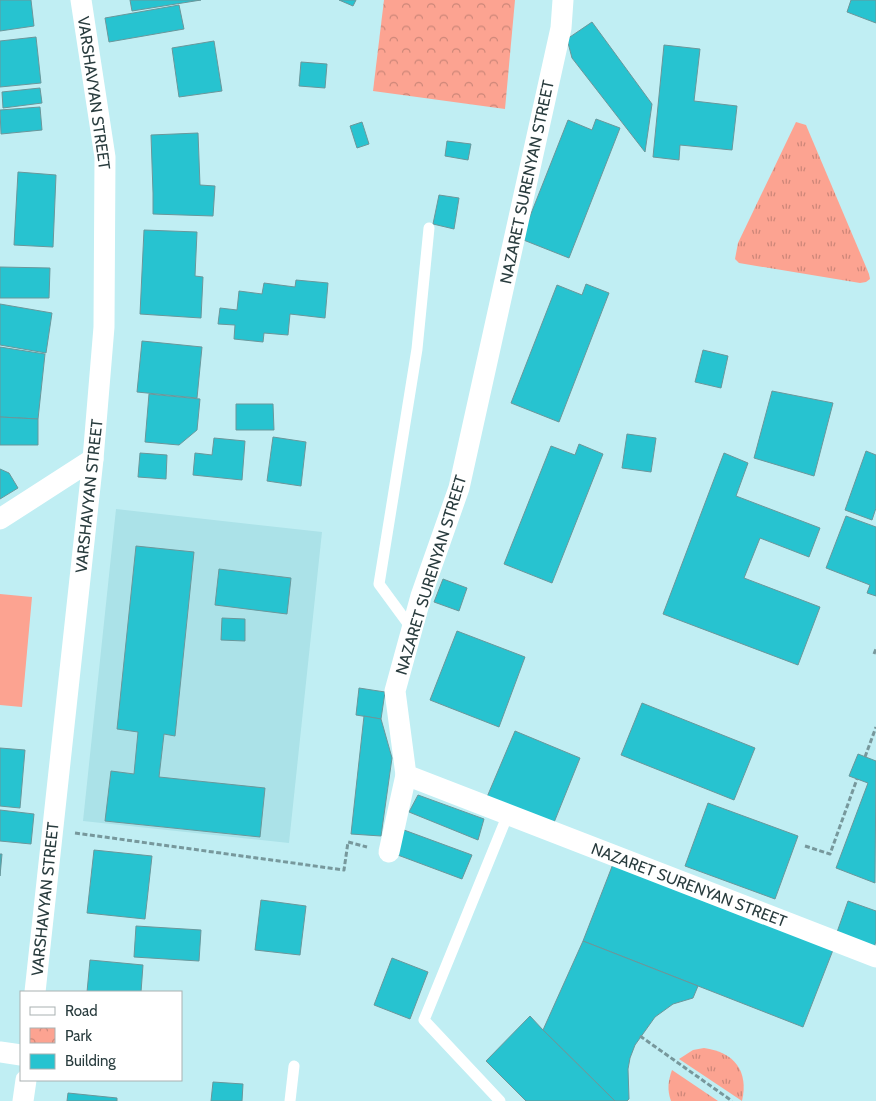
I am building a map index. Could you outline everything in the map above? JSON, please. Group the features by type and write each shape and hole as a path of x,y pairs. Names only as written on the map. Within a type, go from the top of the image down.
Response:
{"street":[{"name":"VARSHAVYAN STREET","path":"35,991 93,459 104,327 105,157 81,0"},
{"name":"NAZARET SURENYAN STREET","path":"564,0 561,28 459,488 421,596 396,691 406,775 876,957"},
{"path":"0,519 93,459"},
{"path":"389,852 406,775"},
{"path":"0,1052 20,1055"},
{"path":"23,1101 26,1081"}],"lane":[{"path":"412,629 379,584 417,350 429,228"},
{"path":"500,1101 424,1020 508,814"},
{"path":"290,1101 294,1066"}],"path":[{"path":"874,654 876,649"},
{"path":"866,757 876,727"},
{"path":"806,846 830,854 858,779"},
{"path":"52,830 344,870 348,842 389,852"},
{"path":"640,1036 732,1101"}],"shaded area":[{"path":"116,509 322,532 289,843 83,821"}],"green space":[{"path":"384,0 515,0 505,109 373,91"},
{"path":"796,122 806,125 869,274 870,279 866,282 860,283 739,263 735,259 738,243"},
{"path":"0,594 32,597 22,707 0,705"},
{"path":"704,1048 724,1054 737,1065 743,1081 742,1101 679,1059 693,1050"},
{"path":"672,1070 718,1101 671,1101 669,1086"}],"building":[{"path":"0,0 31,0 34,26 0,31"},
{"path":"130,0 201,0 132,11"},
{"path":"339,0 356,0 353,6"},
{"path":"851,0 876,0 876,23 847,12"},
{"path":"179,5 184,29 109,42 105,18"},
{"path":"592,22 652,104 645,152 572,58 567,39"},
{"path":"36,37 41,83 0,87 0,41"},
{"path":"214,41 222,91 179,97 172,48"},
{"path":"664,45 700,49 694,101 737,106 732,150 680,145 679,160 653,157"},
{"path":"301,62 327,64 325,88 299,86"},
{"path":"40,88 42,103 3,108 2,92"},
{"path":"40,107 42,130 1,134 0,110"},
{"path":"596,119 620,128 569,258 521,239 568,120 592,130"},
{"path":"362,122 369,144 357,148 350,126"},
{"path":"198,133 200,185 215,186 213,216 153,214 151,135"},
{"path":"447,141 471,144 468,160 445,156"},
{"path":"18,172 56,175 53,247 14,245"},
{"path":"439,195 459,198 454,229 433,224"},
{"path":"144,230 197,232 195,276 203,277 201,318 140,314"},
{"path":"0,267 50,268 49,298 0,298"},
{"path":"296,280 328,283 325,318 290,314 288,335 264,333 263,342 234,339 235,325 218,324 220,308 237,310 239,291 262,294 264,283 295,287"},
{"path":"586,284 609,293 559,422 511,403 557,285 582,295"},
{"path":"0,304 52,313 46,353 0,345"},
{"path":"142,341 202,347 197,398 137,392"},
{"path":"0,347 45,354 38,419 0,417"},
{"path":"703,350 728,356 721,388 695,382"},
{"path":"772,391 833,403 814,476 754,458"},
{"path":"149,394 200,399 197,430 179,445 145,442"},
{"path":"236,404 273,404 274,430 236,430"},
{"path":"0,417 38,419 38,445 0,445"},
{"path":"627,434 656,438 651,472 622,468"},
{"path":"273,437 306,442 301,486 267,481"},
{"path":"214,438 245,441 242,480 193,475 195,453 212,455"},
{"path":"579,444 603,454 552,583 504,564 551,446 575,455"},
{"path":"866,451 876,455 876,508 872,520 845,510"},
{"path":"140,453 167,455 166,479 138,477"},
{"path":"724,453 748,463 736,496 820,528 809,557 760,538 744,578 820,607 798,665 663,614"},
{"path":"0,469 9,473 18,488 0,499"},
{"path":"846,516 876,527 876,596 867,593 870,585 826,568"},
{"path":"136,546 194,552 175,736 164,734 159,777 265,788 260,837 105,821 111,771 134,774 138,732 117,729"},
{"path":"219,569 291,578 287,614 215,605"},
{"path":"443,579 467,588 459,611 434,602"},
{"path":"222,618 245,619 245,641 221,640"},
{"path":"457,631 525,657 499,727 430,700"},
{"path":"359,688 385,692 381,719 356,715"},
{"path":"642,703 755,748 734,800 621,755"},
{"path":"364,716 381,719 392,758 381,836 351,834"},
{"path":"515,731 580,758 553,825 487,797"},
{"path":"0,748 25,750 20,808 0,806"},
{"path":"858,754 876,761 875,883 836,868 868,783 849,776"},
{"path":"418,795 484,819 478,840 409,812"},
{"path":"708,803 798,836 775,899 685,866"},
{"path":"0,810 34,814 31,844 0,841"},
{"path":"404,830 472,855 462,879 395,854"},
{"path":"94,850 152,856 145,919 87,913"},
{"path":"0,854 2,854 0,876"},
{"path":"613,864 833,950 803,1027 583,941"},
{"path":"261,900 306,906 300,955 255,950"},
{"path":"848,901 876,911 876,941 874,948 836,935"},
{"path":"136,926 201,930 199,961 134,957"},
{"path":"583,941 698,986 693,998 673,1004 655,1017 635,1045 628,1069 629,1099 627,1101 615,1101 543,1030"},
{"path":"392,958 428,972 410,1019 374,1005"},
{"path":"90,960 143,965 141,991 87,991"},
{"path":"530,1016 615,1101 526,1101 486,1061"},
{"path":"213,1082 243,1084 242,1101 211,1101"},
{"path":"68,1093 117,1098 117,1101 67,1101"}]}
